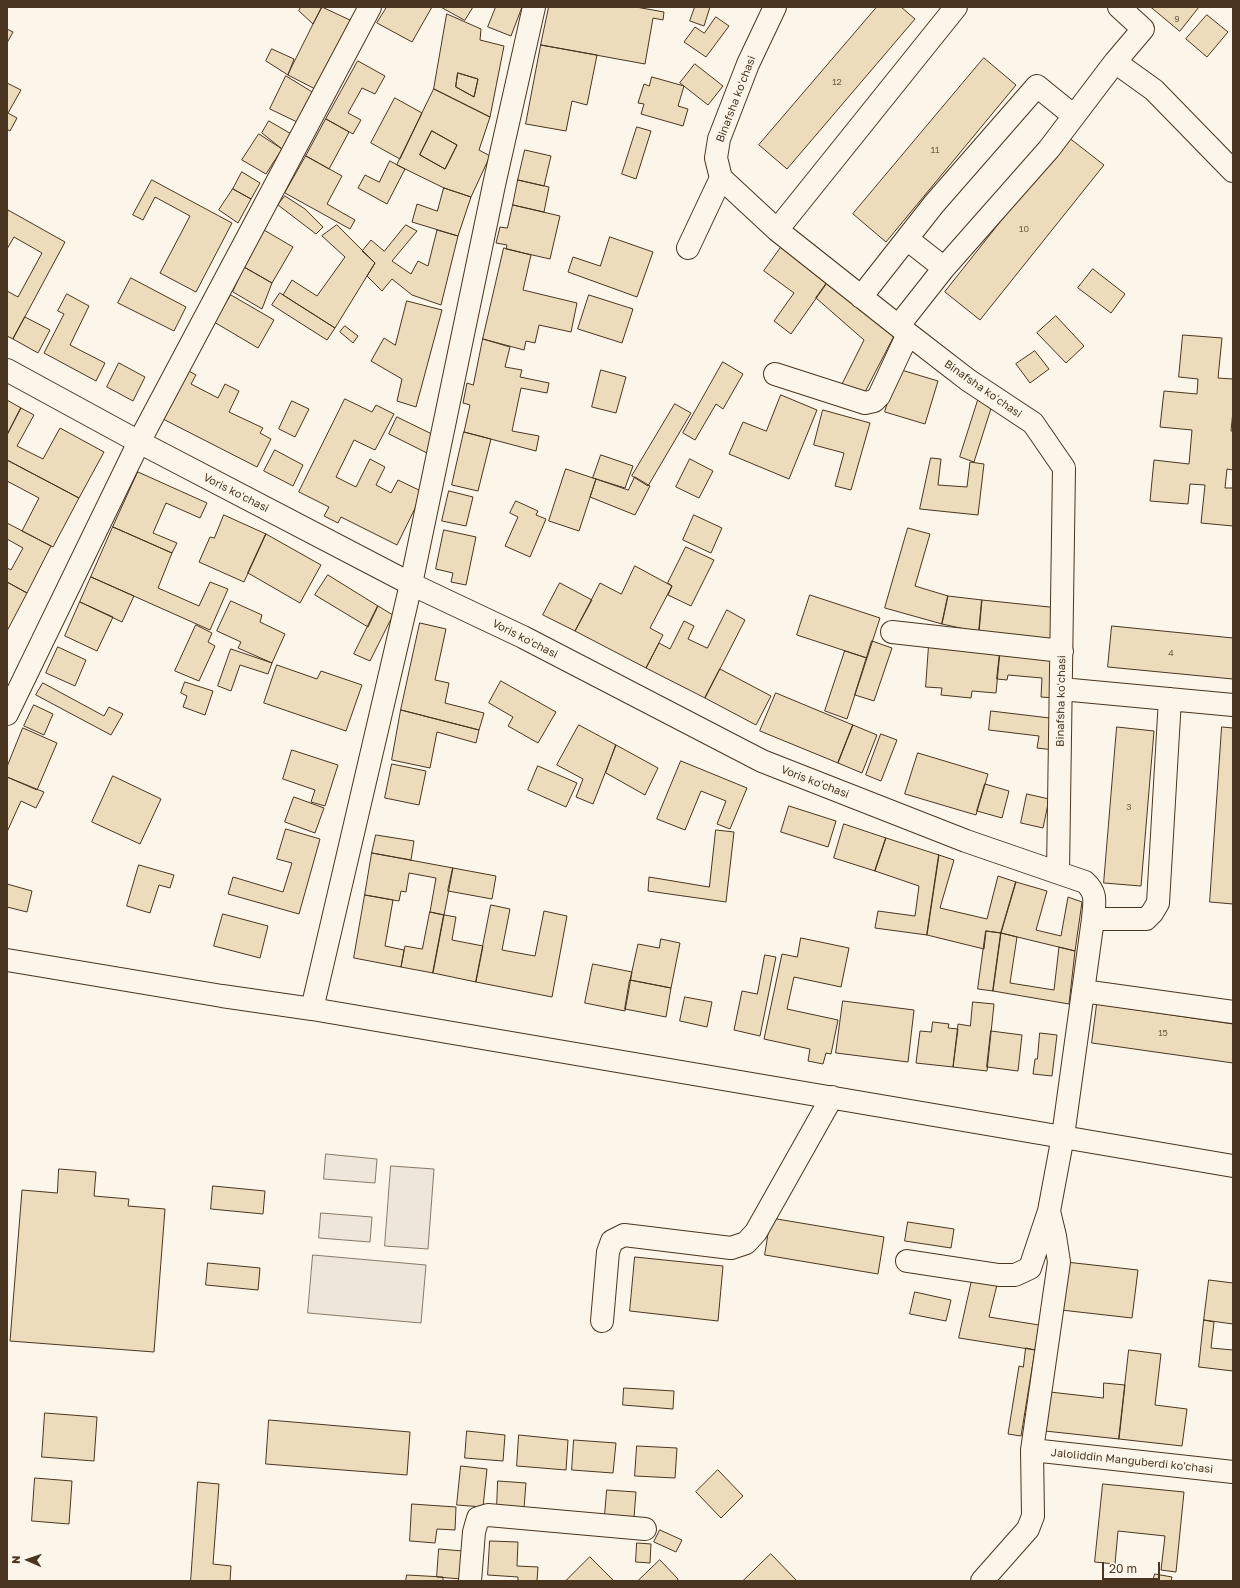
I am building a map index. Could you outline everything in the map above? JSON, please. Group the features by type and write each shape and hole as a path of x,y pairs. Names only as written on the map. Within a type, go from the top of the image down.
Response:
{"street":[{"path":"312,1009 411,584 494,185 534,7"},
{"name":"Binafsha koʻchasi","path":"775,7 748,64 719,139 716,158 721,178 777,230 905,332 968,380 1033,423 1064,468 1058,872"},
{"path":"777,230 956,7"},
{"path":"775,374 865,403 874,400 879,396 905,332 903,320 944,268 1049,149 1115,62 1143,29 1119,7"},
{"path":"7,714 139,442 362,10"},
{"path":"1115,62 1154,90 1233,171"},
{"path":"861,297 934,204 1037,86 1074,116"},
{"path":"688,248 721,178"},
{"path":"907,239 944,268"},
{"name":"Voris koʻchasi","path":"7,370 139,442 411,584 523,637 762,761 966,841 1085,882 1091,888 1095,896 1063,1136 1049,1211 1030,1268 1015,1275 999,1275 906,1261"},
{"path":"892,632 1062,651"},
{"path":"1061,689 1233,705"},
{"path":"1093,919 1146,919 1158,903 1170,699"},
{"path":"7,960 222,996 312,1009 1233,1166"},
{"path":"1083,992 1233,1012"},
{"path":"602,1321 608,1252 612,1241 624,1235 731,1248 746,1243 756,1232 832,1097"},
{"path":"982,1581 1028,1529 1033,1516 1032,1450 1058,1262 1055,1236 1049,1211"},
{"name":"Jaloliddin Manguberdi ko'chasi","path":"1032,1450 1233,1472"},
{"path":"470,1581 474,1532 478,1518 488,1515 645,1529"}],"shaded area":[{"path":"326,1154 377,1159 375,1183 324,1179"},
{"path":"391,1166 434,1169 428,1249 385,1246"},
{"path":"321,1213 372,1217 370,1242 319,1238"},
{"path":"313,1255 426,1265 421,1323 308,1313"}],"building":[{"path":"301,7 322,7 313,24 299,11"},
{"path":"322,7 352,21 317,90 288,75"},
{"path":"387,7 432,7 412,42 377,23"},
{"path":"441,7 473,7 465,20"},
{"path":"496,7 522,7 511,36 488,27"},
{"path":"549,7 636,7 664,12 663,20 653,18 645,64 541,45"},
{"path":"695,7 710,7 704,26 690,21"},
{"path":"877,7 901,7 915,19 787,169 759,145"},
{"path":"1151,7 1199,7 1180,31"},
{"path":"447,14 481,29 480,40 504,46 490,117 434,89","holes":["458,73 478,79 474,97 456,87"]},
{"path":"1207,15 1228,32 1207,57 1186,39"},
{"path":"716,17 729,26 706,57 684,42 695,27 704,33"},
{"path":"7,29 13,32 7,43"},
{"path":"541,45 597,55 587,105 572,101 566,131 526,124"},
{"path":"272,49 294,59 288,75 266,61"},
{"path":"984,58 1016,85 886,242 853,214"},
{"path":"358,61 385,76 375,94 362,88 348,113 361,120 353,134 326,119"},
{"path":"695,64 723,86 708,105 680,83"},
{"path":"458,73 478,79 474,97 456,87"},
{"path":"286,76 314,93 297,122 270,109"},
{"path":"652,77 684,86 678,106 688,109 683,126 641,114 644,104 638,103 644,84 649,86"},
{"path":"7,83 21,90 8,113 17,118 10,131 7,129"},
{"path":"434,89 490,117 479,150 490,156 471,197 444,188 397,165","holes":["432,131 457,145 445,169 420,155"]},
{"path":"395,98 422,113 400,159 371,143"},
{"path":"326,119 349,132 329,169 306,156"},
{"path":"269,121 293,135 282,149 262,133"},
{"path":"637,127 651,131 636,179 622,174"},
{"path":"432,131 457,145 445,169 420,155"},
{"path":"259,134 282,149 266,174 242,160"},
{"path":"1068,137 1104,165 980,320 945,292"},
{"path":"525,150 551,156 544,186 518,180"},
{"path":"306,156 342,176 327,204 355,220 350,229 285,193"},
{"path":"390,161 405,169 387,204 358,188 365,175 379,182"},
{"path":"242,172 260,183 251,199 233,189"},
{"path":"152,180 232,223 196,292 160,273 190,216 155,197 143,220 133,215"},
{"path":"518,180 549,187 544,212 513,205"},
{"path":"444,188 471,197 458,236 412,222 417,204 437,211"},
{"path":"233,189 251,199 238,223 219,210"},
{"path":"285,196 305,209 323,227 316,234 278,205"},
{"path":"513,205 560,216 550,259 506,249 507,245 496,243 500,227 507,228"},
{"path":"8,210 65,242 13,339 7,336 7,291 18,297 42,253 14,237 7,249"},
{"path":"337,225 375,263 335,328 283,295 292,280 317,296 345,257 322,236"},
{"path":"406,225 417,231 392,261 411,274 418,261 428,266 437,230 458,236 441,305 412,295 392,279 382,291 367,276 375,263 362,251 371,240 384,251"},
{"path":"264,230 293,247 272,283 244,267"},
{"path":"610,237 653,252 637,297 568,272 573,257 600,266"},
{"path":"782,246 829,280 791,334 774,321 794,293 764,271"},
{"path":"504,248 531,255 523,290 577,303 571,332 539,325 535,343 526,341 524,350 483,339"},
{"path":"244,267 272,283 262,309 233,292"},
{"path":"1093,269 1125,294 1111,313 1078,288"},
{"path":"131,278 186,307 174,331 118,303"},
{"path":"829,280 896,332 864,394 842,384 864,340 816,298"},
{"path":"280,293 335,328 327,340 272,305"},
{"path":"67,294 89,306 70,345 105,363 96,381 44,353 64,314 58,311"},
{"path":"231,295 274,320 258,348 214,322"},
{"path":"589,295 633,309 622,343 578,329"},
{"path":"407,301 442,310 416,407 397,401 402,379 371,361 384,338 395,345"},
{"path":"1056,316 1084,346 1066,363 1037,333"},
{"path":"25,317 50,330 38,353 13,339"},
{"path":"345,326 358,336 353,343 340,332"},
{"path":"1183,335 1222,338 1218,378 1233,379 1233,411 1231,431 1233,431 1233,470 1227,469 1225,488 1233,488 1233,526 1201,523 1205,485 1190,484 1188,504 1150,501 1154,460 1189,464 1192,430 1160,427 1164,391 1197,394 1198,379 1179,377"},
{"path":"483,339 510,347 505,367 522,370 520,377 549,383 547,393 521,388 512,431 539,436 536,451 464,432 470,405 463,403 467,383 473,385"},
{"path":"1035,351 1049,369 1030,383 1016,364"},
{"path":"723,362 743,374 723,409 716,404 695,440 683,433"},
{"path":"119,363 145,377 133,401 107,387"},
{"path":"898,369 938,381 925,424 885,412"},
{"path":"187,370 196,375 191,384 218,398 225,384 239,391 229,412 263,428 260,433 271,439 257,467 163,419"},
{"path":"601,370 626,377 616,413 592,407"},
{"path":"781,395 817,410 789,479 729,454 743,422 766,431"},
{"path":"979,397 993,402 974,462 960,457"},
{"path":"345,399 372,412 376,405 394,414 375,450 354,440 336,477 356,487 370,459 385,467 376,485 391,493 398,480 423,492 397,545 341,517 338,523 324,516 329,507 299,492"},
{"path":"7,400 21,408 7,435"},
{"path":"292,401 309,409 295,437 279,429"},
{"path":"675,404 691,413 648,486 632,476"},
{"path":"21,408 34,415 17,446 43,459 60,428 104,452 79,498 7,460 7,435"},
{"path":"823,410 870,423 851,490 835,486 844,453 814,445"},
{"path":"397,417 436,436 427,453 389,434"},
{"path":"464,432 491,439 478,491 452,485"},
{"path":"275,450 303,465 293,486 264,471"},
{"path":"601,455 633,466 625,488 593,478"},
{"path":"931,458 941,459 938,485 967,487 970,462 984,464 978,515 920,509"},
{"path":"690,459 713,471 699,498 676,487"},
{"path":"7,460 79,498 53,547 22,531 39,498 7,481"},
{"path":"566,469 596,479 579,531 549,521"},
{"path":"138,472 207,503 200,518 166,503 153,533 177,543 172,553 113,527"},
{"path":"635,477 650,486 635,515 590,497 596,479 628,490"},
{"path":"449,491 473,497 466,526 442,521"},
{"path":"516,501 538,511 536,515 546,519 530,557 505,546 518,517 510,513"},
{"path":"224,515 266,534 244,582 199,562 210,537 214,538"},
{"path":"694,515 722,528 711,553 683,540"},
{"path":"7,523 51,546 27,593 7,582 7,568 11,570 23,548 7,539"},
{"path":"113,527 172,553 158,588 199,606 210,582 228,589 210,630 91,577"},
{"path":"908,528 930,534 915,586 948,596 942,624 885,608"},
{"path":"444,530 476,537 466,585 451,582 453,573 436,569"},
{"path":"266,534 321,565 300,603 248,573"},
{"path":"686,547 714,560 691,606 668,595 672,586 668,583"},
{"path":"635,566 672,586 650,628 663,635 646,668 575,631 600,583 621,594"},
{"path":"328,575 378,606 368,627 315,595"},
{"path":"91,577 134,596 122,622 80,602"},
{"path":"7,582 27,593 7,631"},
{"path":"560,583 592,600 575,631 543,615"},
{"path":"810,595 880,618 867,658 797,635"},
{"path":"948,596 982,600 979,632 942,624"},
{"path":"982,600 1059,608 1056,640 979,632"},
{"path":"231,601 262,615 260,622 285,634 272,663 238,648 241,642 217,631"},
{"path":"80,602 113,617 97,651 65,636"},
{"path":"378,606 393,615 370,661 354,654"},
{"path":"727,610 745,620 705,698 646,668 659,643 670,649 684,621 694,626 688,639 707,648"},
{"path":"420,623 446,629 435,680 449,683 445,703 484,713 479,730 401,710"},
{"path":"196,625 212,633 208,642 215,646 199,681 175,671"},
{"path":"1112,626 1233,638 1233,679 1108,667"},
{"path":"872,641 892,648 874,701 855,695"},
{"path":"929,645 1000,652 996,693 972,691 971,698 941,695 942,688 926,687"},
{"path":"58,647 86,660 75,686 46,673"},
{"path":"231,649 272,663 268,674 240,665 231,691 218,686"},
{"path":"845,651 867,658 847,719 825,711"},
{"path":"1000,652 1059,658 1055,698 1041,697 1042,678 1008,675 1007,680 997,679"},
{"path":"277,665 317,679 321,671 362,685 346,731 264,703"},
{"path":"720,669 771,696 756,725 705,698"},
{"path":"501,681 556,712 538,743 508,726 513,717 489,703"},
{"path":"185,682 213,691 205,715 183,707 187,696 181,693"},
{"path":"43,683 104,716 109,707 123,714 111,735 36,695"},
{"path":"776,693 853,725 838,763 760,731"},
{"path":"34,705 53,714 44,735 24,726"},
{"path":"401,710 479,730 476,743 437,732 430,768 392,760"},
{"path":"991,711 1058,719 1054,750 1037,748 1039,736 989,730"},
{"path":"579,725 616,745 593,804 576,797 583,779 557,765"},
{"path":"853,725 877,735 862,773 838,763"},
{"path":"1117,727 1154,731 1141,886 1104,883"},
{"path":"1222,727 1233,728 1233,904 1210,902"},
{"path":"23,728 57,743 37,790 7,777 7,767"},
{"path":"881,734 897,740 881,781 866,775"},
{"path":"616,745 658,768 645,795 606,773"},
{"path":"292,750 338,765 325,806 311,802 315,790 283,779"},
{"path":"918,753 988,774 976,815 905,794"},
{"path":"681,761 747,788 730,829 717,824 726,801 701,791 685,830 657,819"},
{"path":"392,764 426,771 419,805 385,798"},
{"path":"538,766 577,783 566,807 528,790"},
{"path":"113,776 161,799 140,844 92,822"},
{"path":"7,777 44,792 36,808 21,801 7,832"},
{"path":"985,784 1009,791 1002,818 977,811"},
{"path":"1027,794 1049,799 1043,828 1021,823"},
{"path":"294,797 324,808 315,833 285,822"},
{"path":"789,806 836,821 828,847 781,832"},
{"path":"844,824 886,838 875,871 834,858"},
{"path":"286,829 320,839 299,914 228,894 233,877 283,892 292,863 277,859"},
{"path":"716,830 734,832 726,902 648,891 649,877 709,887"},
{"path":"376,835 414,841 411,860 372,853"},
{"path":"886,838 939,855 927,935 875,928 878,911 915,916 919,886 875,871"},
{"path":"372,853 453,868 444,915 430,912 436,878 409,873 406,892 401,891 399,901 365,895"},
{"path":"939,855 954,860 940,908 987,919 998,876 1016,882 1001,933 986,931 984,949 927,935"},
{"path":"139,865 174,875 170,888 159,885 150,913 127,906"},
{"path":"453,868 496,876 492,899 448,891"},
{"path":"1016,882 1047,891 1036,930 1061,936 1068,897 1082,902 1075,951 1001,933"},
{"path":"7,884 32,891 27,912 7,907"},
{"path":"365,895 393,900 385,946 404,950 401,967 354,958"},
{"path":"491,905 510,909 502,950 535,956 544,911 567,916 552,997 476,982"},
{"path":"430,912 444,915 433,973 401,967 405,946 422,949"},
{"path":"223,914 268,926 260,958 214,946"},
{"path":"444,915 456,917 452,940 483,946 476,982 433,973"},
{"path":"986,931 1001,933 993,991 978,989"},
{"path":"1001,933 1017,937 1010,983 1054,990 1059,947 1075,951 1069,1004 993,991"},
{"path":"801,938 849,948 841,987 794,977 787,1009 838,1020 831,1054 826,1053 823,1064 808,1061 810,1049 764,1039 782,954 797,957"},
{"path":"661,939 680,943 671,988 630,980 638,944 659,948"},
{"path":"765,955 776,957 760,1036 734,1030 742,991 757,994"},
{"path":"593,964 632,972 625,1011 585,1003"},
{"path":"630,980 671,988 666,1017 625,1009"},
{"path":"685,997 712,1002 707,1027 680,1021"},
{"path":"843,1001 914,1010 908,1062 836,1053"},
{"path":"973,1002 994,1004 987,1071 953,1067 958,1024 970,1026"},
{"path":"1097,1004 1233,1024 1233,1063 1092,1043"},
{"path":"933,1022 949,1024 948,1028 958,1029 953,1067 916,1063 920,1031 931,1032"},
{"path":"991,1031 1022,1035 1018,1071 987,1067"},
{"path":"1040,1033 1057,1035 1052,1076 1033,1074 1035,1059 1037,1059"},
{"path":"59,1169 96,1172 94,1196 129,1199 128,1206 165,1209 154,1352 10,1341 22,1190 57,1193"},
{"path":"213,1186 265,1191 263,1214 211,1209"},
{"path":"771,1218 884,1237 878,1274 765,1255"},
{"path":"908,1222 954,1229 951,1248 905,1241"},
{"path":"635,1257 723,1266 718,1321 630,1311"},
{"path":"1066,1262 1138,1270 1132,1318 1061,1310"},
{"path":"208,1263 260,1268 258,1290 206,1285"},
{"path":"972,1280 997,1285 989,1317 1039,1325 1035,1350 959,1338"},
{"path":"1209,1280 1233,1283 1233,1324 1204,1320"},
{"path":"915,1292 951,1300 946,1321 910,1314"},
{"path":"1204,1320 1214,1322 1211,1348 1233,1350 1233,1371 1199,1367"},
{"path":"1026,1348 1035,1350 1021,1436 1008,1434 1019,1366 1023,1367"},
{"path":"1129,1350 1161,1354 1155,1405 1187,1409 1182,1446 1119,1439"},
{"path":"1104,1383 1125,1385 1119,1439 1045,1431 1050,1392 1103,1398"},
{"path":"624,1388 674,1391 673,1409 623,1405"},
{"path":"45,1413 97,1417 94,1461 42,1457"},
{"path":"269,1420 410,1432 407,1475 266,1464"},
{"path":"467,1431 505,1435 503,1461 465,1458"},
{"path":"519,1435 568,1440 566,1470 517,1466"},
{"path":"574,1440 616,1443 613,1473 572,1470"},
{"path":"637,1446 677,1448 675,1478 635,1476"},
{"path":"461,1466 487,1469 483,1507 457,1505"},
{"path":"718,1470 743,1496 721,1518 696,1492"},
{"path":"35,1478 72,1481 69,1524 32,1521"},
{"path":"498,1481 526,1483 524,1508 497,1507"},
{"path":"198,1482 219,1484 213,1564 231,1566 230,1581 191,1581"},
{"path":"1103,1484 1184,1492 1176,1572 1161,1570 1165,1536 1118,1531 1115,1564 1095,1562"},
{"path":"607,1490 636,1492 634,1517 605,1515"},
{"path":"412,1504 456,1507 455,1530 437,1529 435,1543 410,1541"},
{"path":"660,1530 682,1540 676,1552 654,1542"},
{"path":"490,1541 518,1542 517,1566 538,1567 537,1581 518,1581 518,1577 488,1575"},
{"path":"637,1543 651,1544 650,1563 636,1562"},
{"path":"439,1549 463,1551 461,1579 437,1577"},
{"path":"771,1554 797,1581 743,1581"},
{"path":"590,1557 614,1581 567,1580"},
{"path":"660,1560 678,1579 677,1581 638,1581"},
{"path":"1155,1574 1172,1577 1171,1581 1153,1581"},
{"path":"407,1575 443,1577 443,1581 406,1581"}]}
